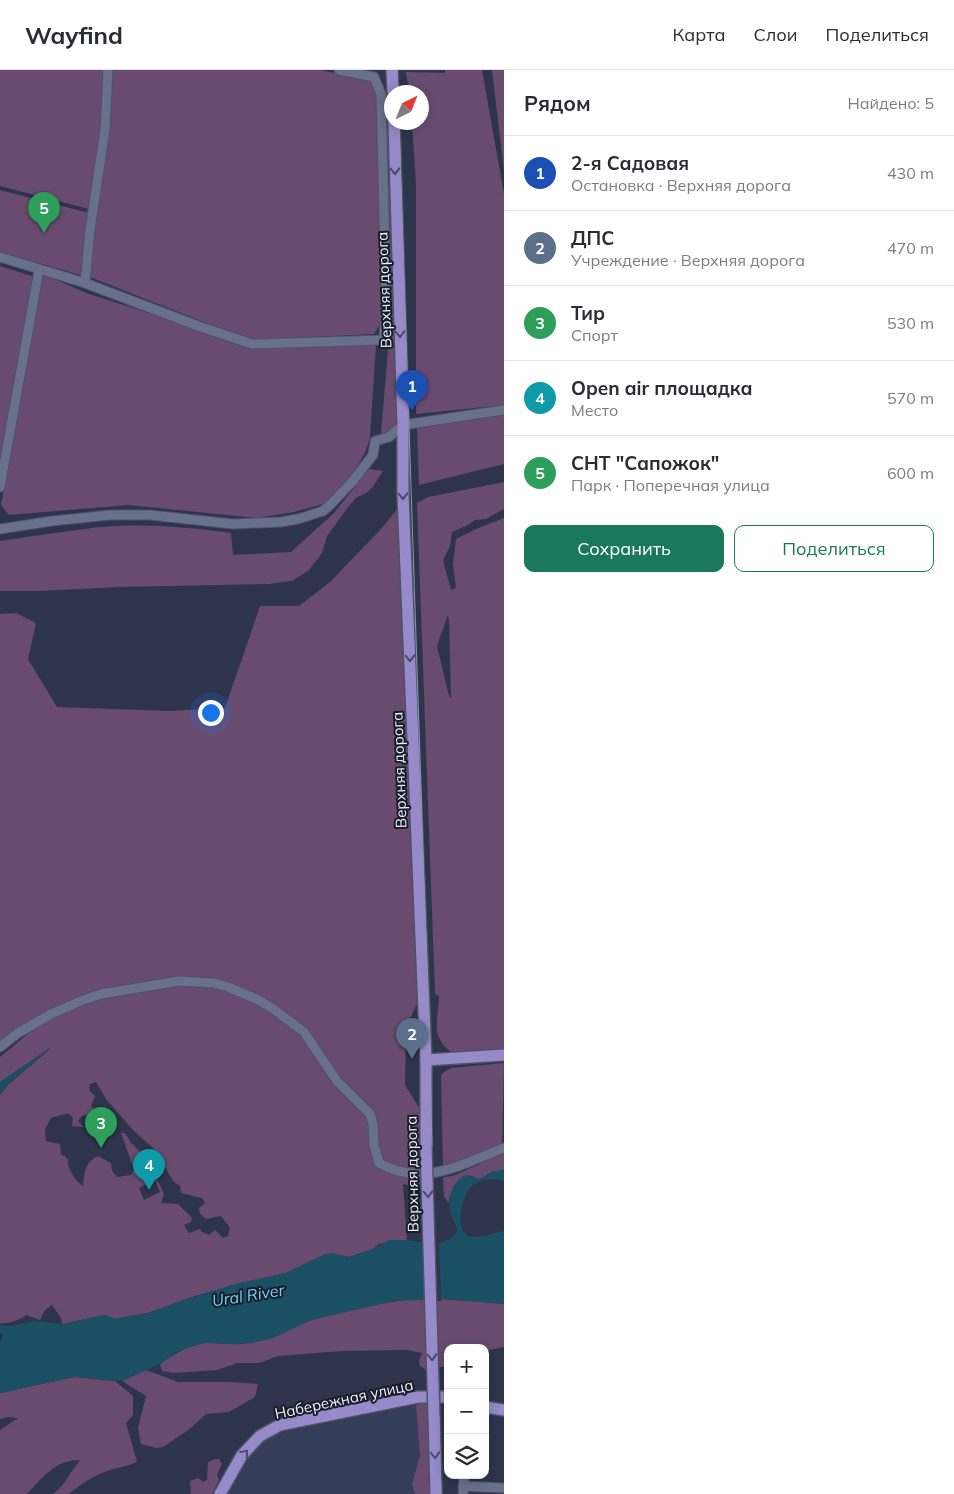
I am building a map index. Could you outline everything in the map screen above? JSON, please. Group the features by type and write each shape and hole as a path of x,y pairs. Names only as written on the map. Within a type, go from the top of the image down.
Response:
{"main road":[{"path":"392,70 393,85"},
{"name":"Верхняя дорога","path":"394,130 403,425 403,495 426,1060 426,1146 436,1494"},
{"path":"426,1060 504,1055"},
{"name":"Набережная улица","path":"220,1494 242,1455 260,1436 280,1425 418,1397 444,1398"},
{"path":"489,1408 504,1410"}],"street":[{"path":"85,283 90,230 105,130 108,70"},
{"path":"0,257 85,283 198,326 252,344 384,340 386,337 386,301 381,94 374,77 339,70"},
{"path":"0,488 39,270"},
{"path":"0,529 110,515 150,515 233,524 280,522 298,519 323,511 331,504 352,482 372,455 376,441 389,437 403,425 504,410"},
{"path":"0,1046 18,1033 52,1014 100,994 180,980 214,983 256,999 290,1020 304,1032 337,1082 370,1114 373,1124 374,1146 379,1163 404,1174 434,1174 504,1148"},
{"path":"463,1490 504,1488"}],"shaded area":[{"path":"0,70 105,70 98,158 89,209 0,186"},
{"path":"111,70 320,70 370,80 378,92 381,323 374,334 256,340 234,334 90,277"},
{"path":"445,70 482,70 504,194 504,405 416,414 416,184 412,130 429,130 429,85 408,85 406,72 445,73"},
{"path":"492,70 504,70 504,171"},
{"path":"385,130 391,130 399,421 392,430 381,434 388,349"},
{"path":"0,190 89,213 84,276 0,252"},
{"path":"0,266 35,277 0,475"},
{"path":"43,274 86,293 196,328 249,348 376,345 370,437 366,451 348,482 323,504 294,512 257,518 128,505 9,515 1,505"},
{"path":"504,414 504,464 419,485 417,428"},
{"path":"369,469 383,471 372,488 356,498 346,510 327,536 322,553 309,570 292,581 269,584 0,591 0,541 75,530 132,525 199,529 231,533 233,555 291,552 334,513"},
{"path":"504,482 504,509 486,519 475,520 452,532 450,546 443,560 451,590 456,588 453,564 456,539 504,518 504,1049 466,1054 457,1054 450,1051 440,1039 437,1031 439,996 435,994 417,503 428,497","holes":["448,615 451,698 437,646"]},
{"path":"403,502 419,999 406,1028 405,1085 420,1109 423,1188 403,1184 407,1240 396,1240 379,1244 373,1249 349,1257 336,1254 323,1255 286,1273 240,1283 189,1298 148,1313 115,1319 105,1315 62,1324 61,1318 52,1305 45,1310 40,1320 26,1315 14,1321 0,1323 0,1095 9,1084 52,1047 0,1082 0,1057 29,1033 24,1029 0,1048 0,614 16,613 36,623 28,659 57,707 169,711 225,708 260,606 299,606 330,582 382,528","holes":["96,1082 106,1099 133,1130 156,1151 173,1181 180,1186 181,1193 202,1198 205,1203 199,1208 200,1214 206,1219 221,1216 230,1228 228,1236 223,1238 215,1230 209,1235 200,1229 189,1233 184,1225 191,1222 192,1218 178,1204 161,1203 164,1194 147,1158 131,1143 125,1133 121,1133 134,1170 131,1175 117,1177 112,1171 111,1163 98,1156 88,1165 83,1186 78,1181 70,1171 68,1160 65,1156 61,1155 60,1144 46,1141 45,1129 51,1118 68,1113 73,1118 72,1126 83,1127 78,1121 80,1118 95,1111 91,1106 95,1096 89,1090 90,1084","155,1180 160,1192 144,1200 139,1188"]},
{"path":"504,1063 502,1146 451,1167 443,1167 441,1075 451,1068"},
{"path":"504,1153 504,1170 492,1172 480,1179 468,1175 449,1197 449,1203 444,1197 443,1177 453,1176"},
{"path":"419,1299 462,1300 504,1304 504,1347 489,1350 489,1344 444,1344 444,1366 428,1371 420,1366 419,1361 422,1353 407,1350 342,1351 278,1356 259,1363 238,1363 217,1370 174,1373 162,1371 160,1364 181,1351 198,1344 240,1344 260,1341 275,1337 308,1321 327,1315 379,1304"},
{"path":"146,1370 178,1382 258,1384 255,1397 229,1412 206,1414 191,1428 163,1447 156,1448 141,1444 138,1428 146,1396 122,1381"},
{"path":"74,1377 115,1381 133,1396 133,1415 126,1423 137,1462 99,1474 69,1494 53,1494 61,1487 80,1460 71,1461 56,1466 27,1494 0,1494 0,1430 18,1418 7,1417 0,1419 0,1393"},
{"path":"421,1403 429,1404 431,1494 415,1494 412,1484 420,1456 416,1405"},
{"path":"416,1405 420,1456 412,1483 415,1494 225,1494 247,1458 261,1443 279,1431"},
{"path":"219,1459 222,1464 217,1475 219,1480 212,1494 191,1494 190,1481 198,1478 203,1482 207,1480 208,1462"}],"water":[{"path":"51,1047 8,1084 0,1095 0,1082"},
{"name":"Ural River","path":"504,1170 504,1182 487,1179 471,1187 462,1205 461,1221 464,1233 473,1237 504,1231 504,1304 446,1299 394,1301 312,1320 270,1339 250,1343 205,1343 193,1346 175,1353 160,1364 122,1381 74,1377 0,1393 0,1342 3,1335 0,1333 0,1324 12,1326 34,1321 62,1324 105,1315 115,1319 148,1313 189,1298 240,1283 286,1273 331,1253 349,1257 373,1249 389,1240 440,1243 450,1239 457,1232 449,1205 451,1193 456,1183 465,1175 480,1179 492,1172"}],"pier":[{"path":"439,1240 441,1301 428,1301 430,1241"}],"tram line":[{"path":"397,70 398,85"},
{"path":"399,130 429,1032 441,1494"}],"place":[{"name":"СНТ \"Сапожок\"","path":"44,233"},
{"name":"2-я Садовая","path":"412,411"},
{"name":"ДПС","path":"412,1059"},
{"name":"Тир","path":"101,1148"},
{"name":"Open air площадка","path":"149,1190"}]}
